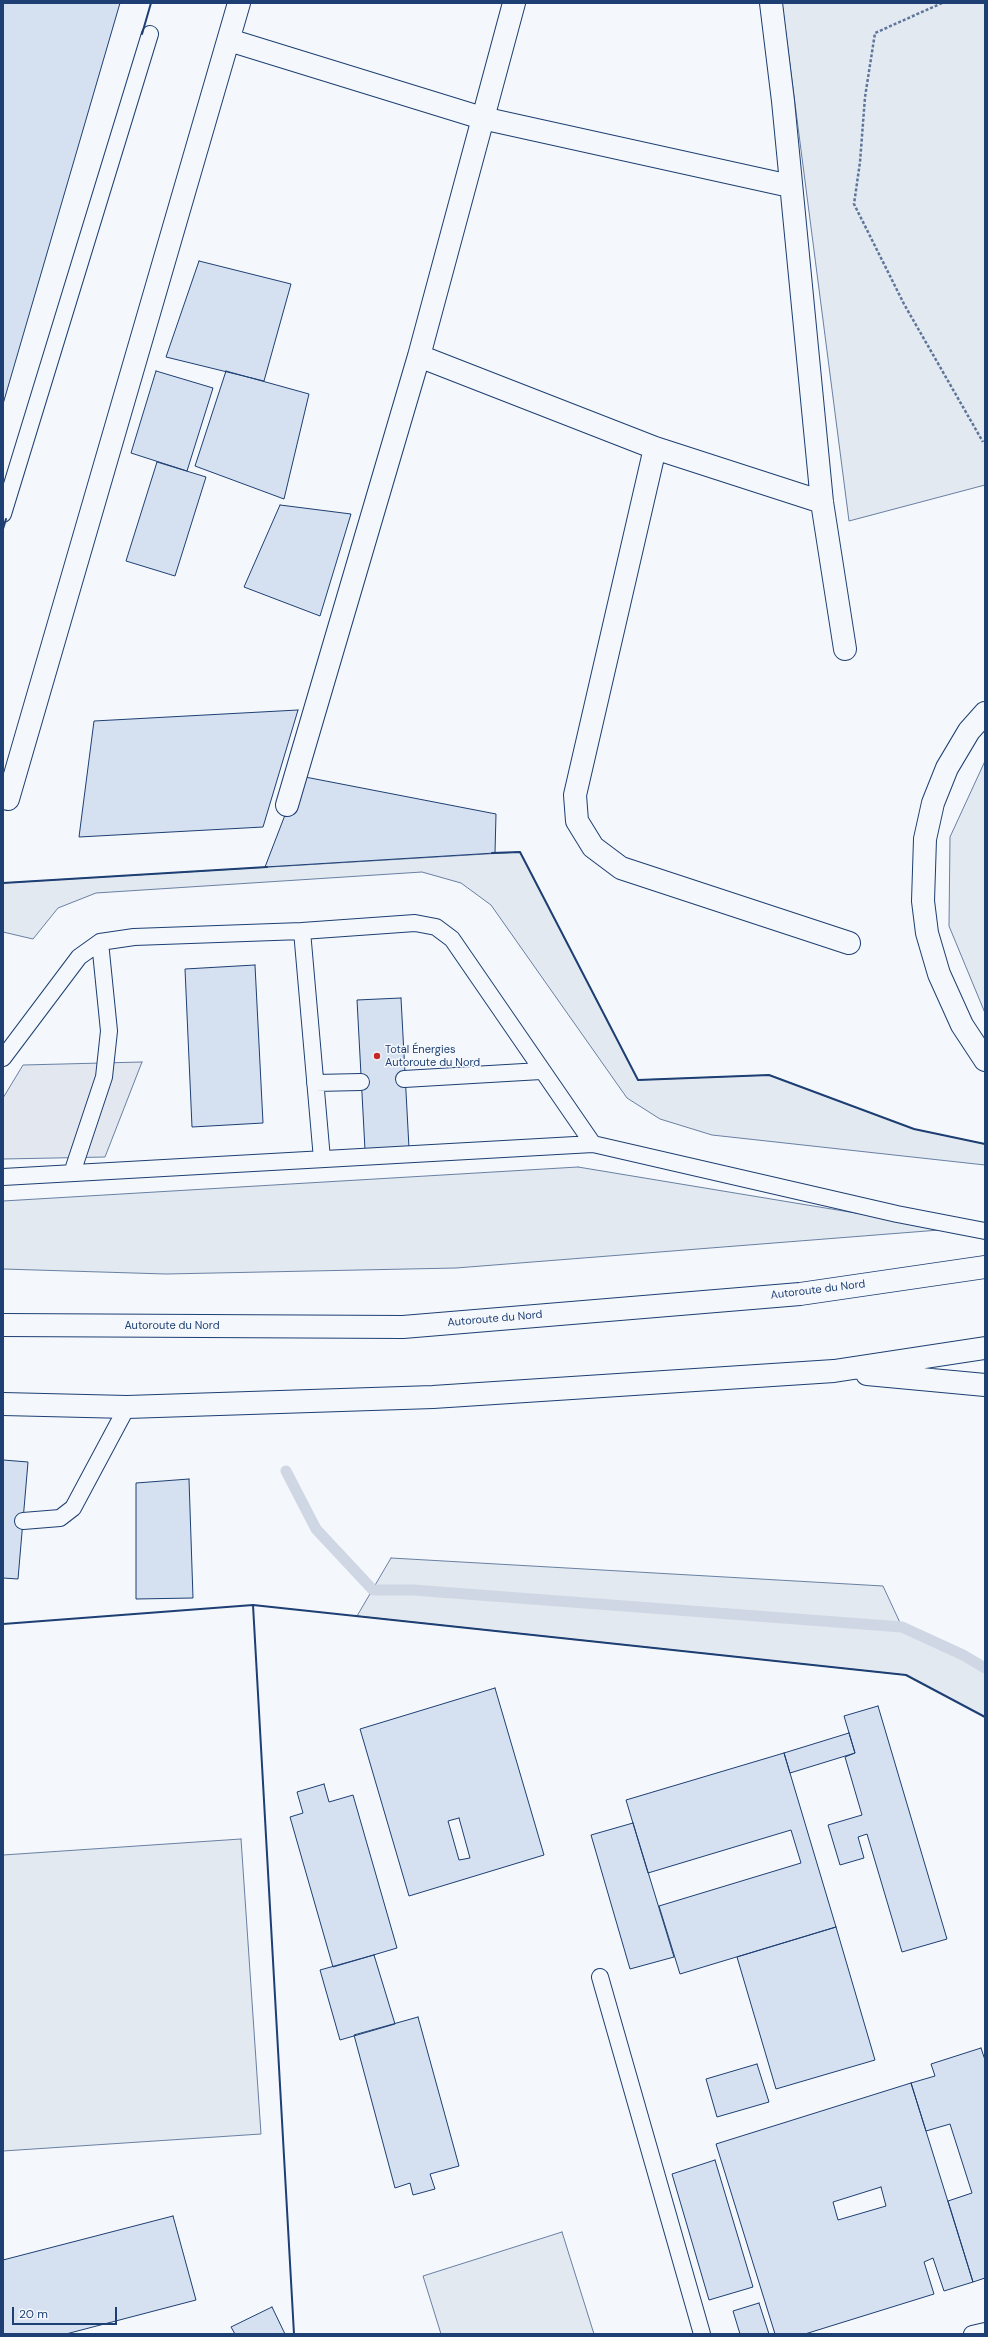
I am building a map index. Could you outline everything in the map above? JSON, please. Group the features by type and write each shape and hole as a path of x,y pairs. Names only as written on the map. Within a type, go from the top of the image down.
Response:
{"main road":[{"path":"8,800 239,3"},
{"path":"287,805 418,356 514,3"},
{"path":"771,3 784,101 790,186 822,502 845,649"},
{"path":"229,40 482,118 790,186"},
{"path":"418,356 655,448 822,502"},
{"path":"655,448 575,795 577,820 593,847 621,868 849,943"},
{"path":"985,714 969,731 947,768 933,803 925,839 923,901 927,933 939,974 962,1025 985,1060"},
{"name":"Autoroute du Nord","path":"3,1325 403,1327 800,1294 985,1267"},
{"path":"3,1404 127,1407 433,1397 834,1371 985,1348"},
{"path":"834,1371 985,1385"}],"lane":[{"path":"3,514 150,34"},
{"path":"3,1058 79,957 100,942 134,937 302,931 415,923 436,927 452,939 541,1071 593,1144"},
{"path":"302,931 322,1159"},
{"path":"72,1173 104,1077 106,1062 109,1031 100,942"},
{"path":"404,1079 541,1071"},
{"path":"315,1083 361,1082"},
{"path":"3,1177 593,1144 890,1212 985,1231"},
{"path":"23,1521 60,1518 73,1508 127,1407"},
{"path":"600,1977 702,2334"},
{"path":"972,2334 985,2331"}],"path":[{"path":"942,3 875,33 865,96 860,162 854,204 904,304 982,442"}],"shaded area":[{"path":"782,3 985,3 985,485 849,521"},
{"path":"985,761 985,1013 949,926 950,837"},
{"path":"520,852 638,1080 769,1075 914,1129 985,1144 985,1165 712,1135 660,1119 627,1098 491,905 461,883 422,872 96,893 58,908 33,939 3,932 3,883"},
{"path":"142,1062 105,1157 3,1159 3,1098 23,1065"},
{"path":"578,1167 952,1229 456,1268 166,1274 3,1269 3,1201"},
{"path":"391,1558 883,1586 902,1627 985,1668 985,1717 906,1675 357,1616"},
{"path":"241,1839 261,2134 3,2151 3,1855"},
{"path":"562,2232 594,2334 441,2334 423,2276"}],"building":[{"path":"3,3 120,3 3,404"},
{"path":"199,261 291,284 264,381 166,357"},
{"path":"156,371 213,388 187,471 131,453"},
{"path":"226,371 309,394 284,499 195,466"},
{"path":"157,462 206,477 175,576 126,561"},
{"path":"280,505 351,514 320,616 244,587"},
{"path":"298,710 263,827 79,837 94,721"},
{"path":"300,776 496,814 495,853 265,867"},
{"path":"255,965 263,1123 192,1127 185,969"},
{"path":"401,998 409,1148 365,1150 357,1000"},
{"path":"3,1460 28,1462 18,1579 3,1578"},
{"path":"189,1479 193,1598 136,1599 136,1483"},
{"path":"495,1688 544,1855 409,1896 360,1729","holes":["459,1818 470,1858 459,1860 448,1821"]},
{"path":"878,1706 947,1939 902,1952 867,1834 858,1837 864,1858 840,1865 828,1825 862,1815 845,1757 855,1753 844,1716"},
{"path":"849,1733 855,1753 790,1773 784,1753"},
{"path":"784,1753 836,1927 680,1974 659,1906 801,1863 791,1830 648,1873 626,1800"},
{"path":"324,1784 329,1802 353,1795 397,1948 333,1967 290,1817 303,1813 297,1792"},
{"path":"633,1823 674,1957 630,1969 591,1835"},
{"path":"836,1927 875,2060 776,2089 737,1957"},
{"path":"374,1955 395,2024 340,2040 320,1970"},
{"path":"418,2017 459,2166 430,2174 435,2189 413,2195 410,2183 395,2188 354,2035"},
{"path":"981,2048 985,2060 985,2278 973,2282 948,2201 972,2193 950,2124 926,2131 911,2083 935,2076 931,2064"},
{"path":"757,2064 769,2102 717,2117 706,2079"},
{"path":"911,2083 973,2282 944,2291 933,2258 924,2262 934,2294 805,2334 775,2334 716,2144","holes":["881,2187 886,2206 838,2220 833,2202"]},
{"path":"715,2160 753,2287 709,2300 672,2174"},
{"path":"173,2216 196,2300 66,2334 3,2334 3,2260"},
{"path":"759,2303 769,2334 740,2334 733,2311"},
{"path":"272,2307 285,2334 235,2334 231,2327"}],"waterway":[{"path":"286,1471 316,1529 373,1590 413,1590 902,1627 963,1655 985,1668"}],"wall":[{"path":"142,34 151,3"},
{"path":"3,529 6,519"},
{"path":"492,853 520,852 638,1080 769,1075 914,1129 985,1144"},
{"path":"3,883 267,867"},
{"path":"253,1605 294,2334"},
{"path":"3,1624 253,1605 906,1675 985,1717"}],"place":[{"name":"Total Énergies Autoroute du Nord","path":"377,1056"}]}
